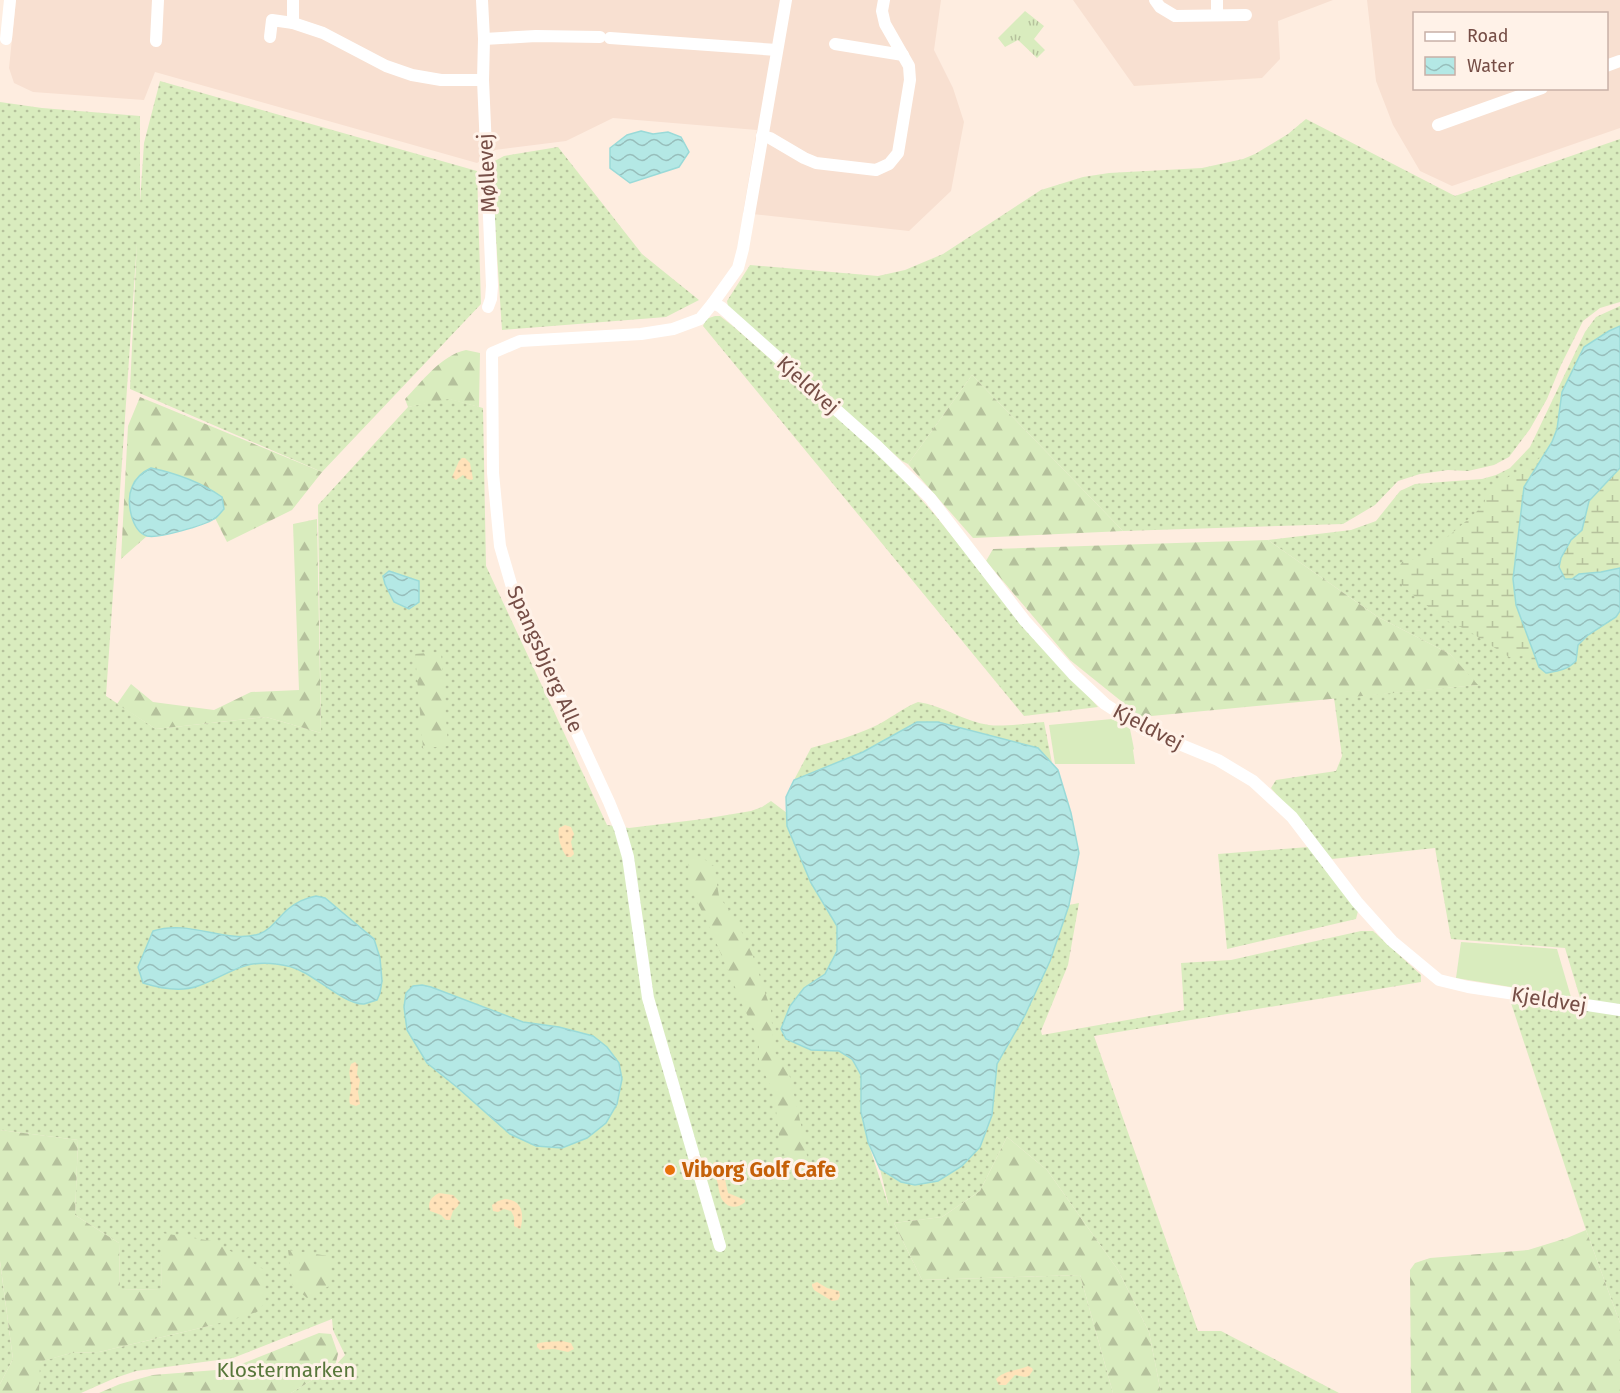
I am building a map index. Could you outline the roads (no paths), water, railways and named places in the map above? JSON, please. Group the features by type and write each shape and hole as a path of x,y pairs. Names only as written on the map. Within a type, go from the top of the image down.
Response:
{"street":[{"path":"6,39 10,0"},
{"path":"156,41 158,0"},
{"path":"293,0 293,23"},
{"name":"Møllevej","path":"482,0 492,286 488,307"},
{"name":"Spangsbjerg Alle","path":"720,1246 648,998 628,857 620,829 516,601 500,546 494,473 492,353 520,341 641,334 673,328 700,319 738,268 786,0"},
{"path":"762,136 816,163 876,170 889,164 898,153 910,80 909,66 885,24 882,11 884,0"},
{"path":"1155,0 1160,7 1175,16 1246,15"},
{"path":"1216,15 1217,0"},
{"path":"270,37 272,20 293,23 323,33 386,66 412,75 441,80 483,80"},
{"path":"484,39 536,36 605,37 777,50"},
{"path":"835,44 903,55"},
{"path":"1438,125 1536,90"},
{"name":"Kjeldvej","path":"713,303 721,307 877,446 930,498 1026,621 1072,674 1105,704 1145,730 1218,760 1253,781 1292,817 1357,902 1392,941 1438,980 1468,987 1620,1010"}],"water":[{"path":"641,131 653,134 668,132 681,137 689,152 679,167 630,183 610,168 610,148 627,135"},
{"path":"1620,326 1620,468 1589,501 1582,530 1571,540 1561,558 1559,567 1565,579 1572,579 1579,574 1620,568 1620,611 1616,617 1588,635 1578,645 1576,661 1573,664 1562,670 1546,673 1539,667 1516,605 1513,579 1524,487 1552,442 1557,429 1562,392 1584,347"},
{"path":"151,468 206,487 222,497 224,509 209,522 181,531 147,536 137,528 131,515 130,493 137,478"},
{"path":"389,571 419,581 419,602 409,609 394,602 383,576"},
{"path":"917,722 938,722 1038,748 1058,770 1071,813 1079,853 1069,905 1050,961 1025,1015 997,1064 992,1115 980,1147 962,1166 938,1181 915,1185 901,1182 880,1169 868,1142 861,1112 861,1075 852,1059 839,1051 811,1050 786,1039 781,1029 790,1006 804,988 825,974 837,951 837,926 811,883 787,826 786,797 794,780 863,752"},
{"path":"316,896 325,898 374,939 380,958 382,981 377,1000 364,1004 357,1003 297,969 264,963 235,969 191,988 170,989 143,983 138,967 153,931 181,928 234,936 259,934 271,927 293,905"},
{"path":"422,985 523,1022 559,1027 593,1036 607,1047 619,1063 622,1079 617,1104 606,1123 587,1138 562,1148 536,1146 510,1134 427,1063 407,1030 404,1007 406,993 413,986"}],"place":[{"name":"Viborg Golf Cafe","path":"670,1170"}],"park label":[{"name":"Klostermarken","path":"286,1370"}]}
